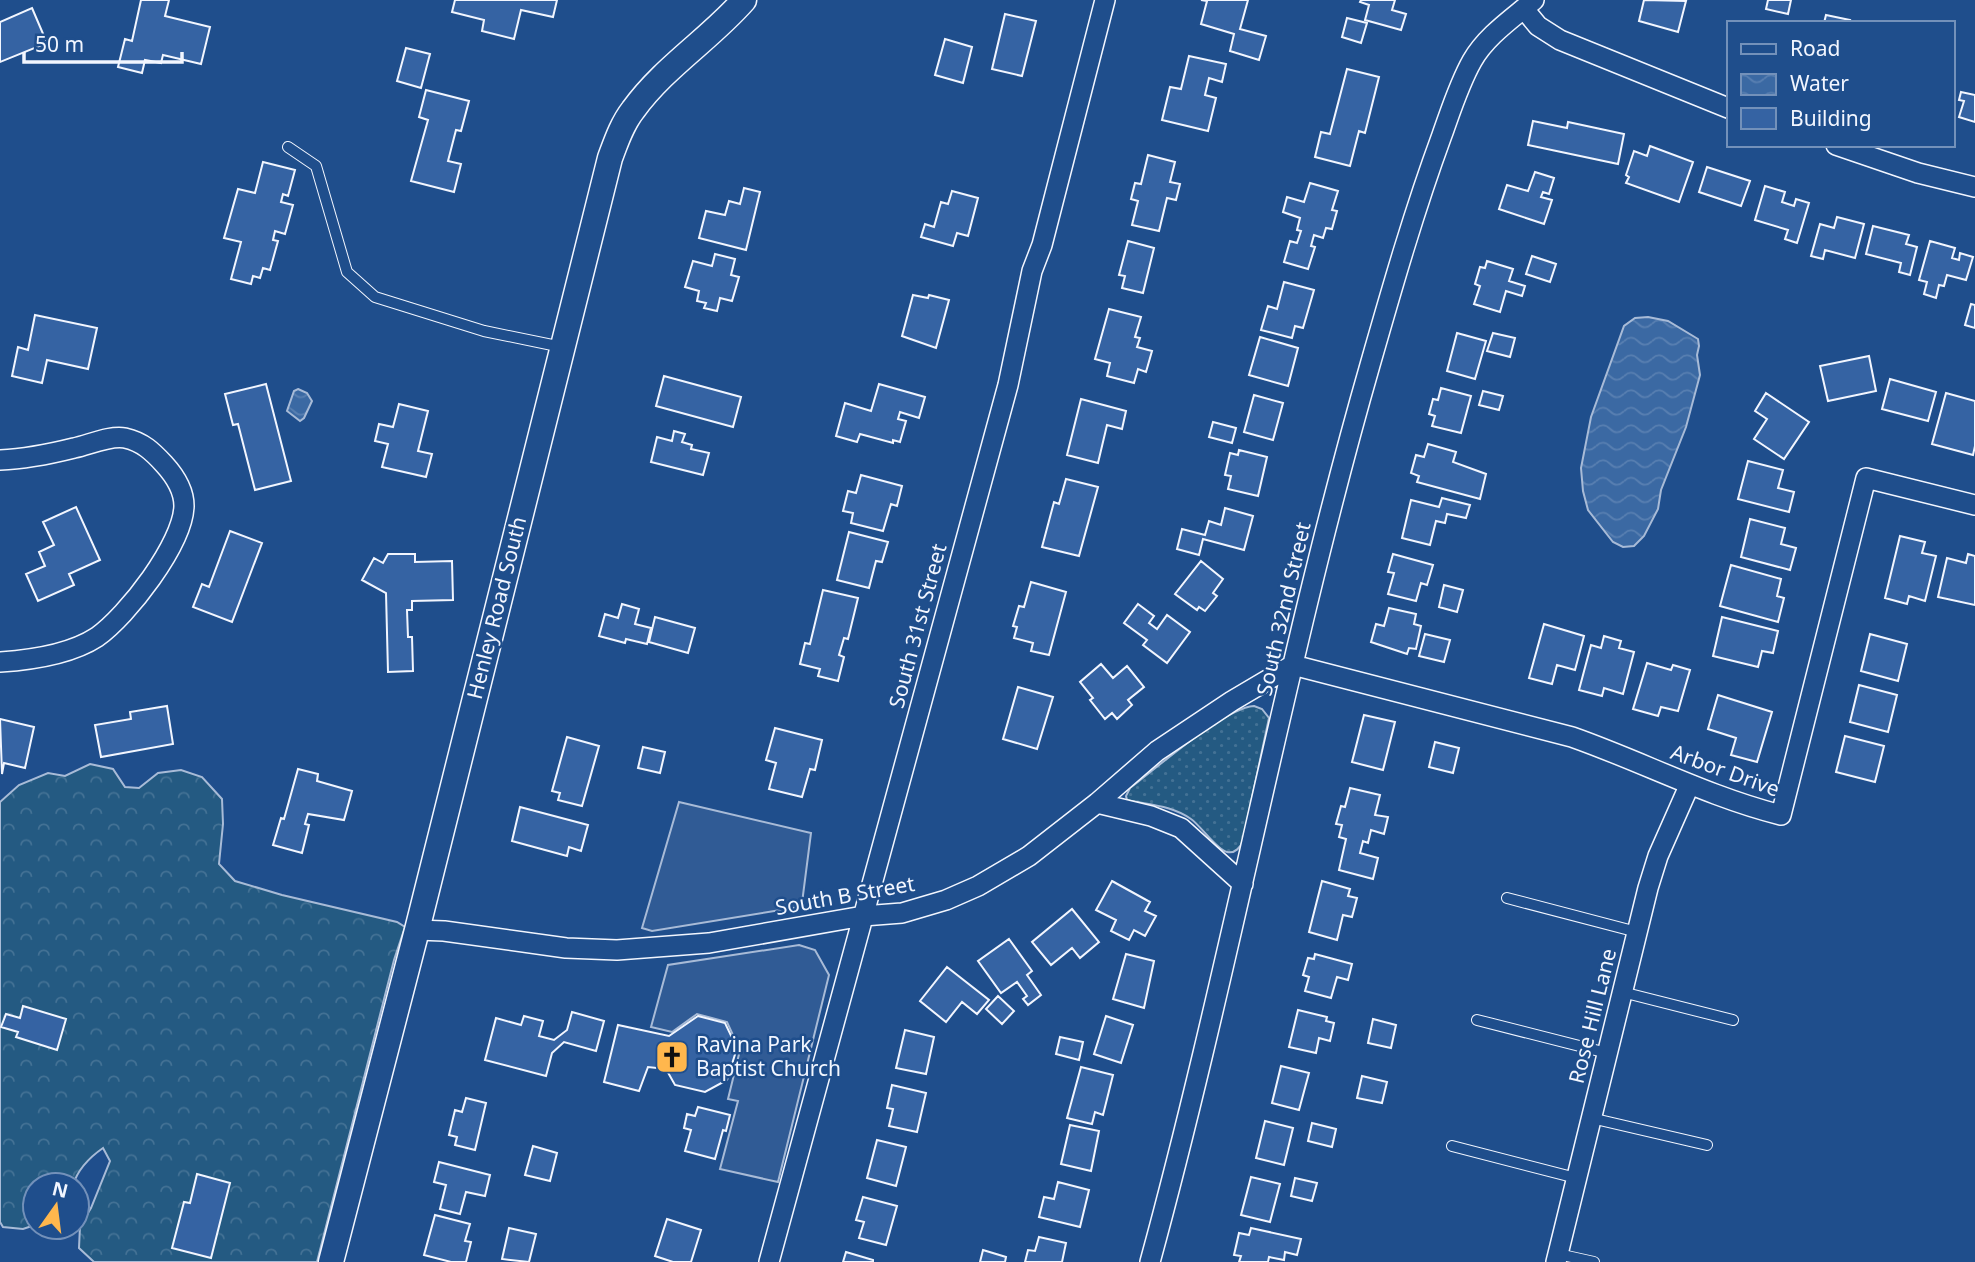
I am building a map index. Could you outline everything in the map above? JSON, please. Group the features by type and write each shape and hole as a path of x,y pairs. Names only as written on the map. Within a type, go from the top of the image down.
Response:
{"street":[{"name":"Henley Road South","path":"331,1262 610,158 633,109 662,76 744,0"},
{"name":"South 31st Street","path":"769,1262 1008,385 1032,271 1042,245 1105,0"},
{"path":"1529,4 1538,26 1560,40 1727,108"},
{"name":"South 32nd Street","path":"1150,1262 1176,1167 1293,665 1361,397 1423,186 1463,79 1474,57 1502,27 1529,4"},
{"path":"1842,147 1918,173 1975,187"},
{"path":"0,460 47,455 122,438 139,442 152,450 176,477 184,506 176,537 146,586 108,628 80,646 22,661 0,662"},
{"name":"Arbor Drive","path":"1293,665 1572,737 1615,752 1689,786 1781,815 1866,478 1975,505"},
{"name":"South B Street","path":"416,930 444,931 566,948 617,950 709,943 863,916 902,913 946,900 978,886 1029,856 1097,803 1157,751 1232,701 1293,665"},
{"name":"Rose Hill Lane","path":"1557,1258 1658,856 1689,786"},
{"path":"1097,803 1151,816 1181,828 1243,884"}],"lane":[{"path":"288,147 316,166 347,272 374,297 484,331 562,347"},
{"path":"1507,898 1637,932"},
{"path":"1622,992 1733,1020"},
{"path":"1477,1020 1607,1053"},
{"path":"1591,1118 1707,1145"},
{"path":"1452,1146 1576,1178"},
{"path":"1557,1258 1594,1262"}],"green space":[{"path":"1254,706 1262,709 1269,718 1243,840 1233,852 1223,851 1195,822 1183,814 1160,806 1127,800 1130,788 1191,740 1226,717"},
{"path":"90,764 113,769 125,787 139,788 158,773 181,770 202,777 222,799 223,824 219,864 235,881 397,922 405,927 394,960 317,1262 94,1262 79,1248 79,1241 91,1241 91,1208 110,1161 103,1148 80,1171 21,1171 21,1229 3,1227 0,1222 0,802 19,785 48,773 65,776"}],"shaded area":[{"path":"679,802 811,833 802,903 799,907 652,931 642,928"},
{"path":"799,945 815,950 829,975 778,1182 720,1169 738,1101 728,1099 740,1050 727,1022 697,1014 672,1032 651,1027 668,965"}],"water":[{"path":"1648,317 1668,321 1698,339 1700,375 1686,427 1661,490 1658,509 1644,536 1634,546 1623,547 1613,542 1588,510 1581,468 1591,417 1624,326 1635,318"},
{"path":"298,389 307,393 312,401 300,421 287,411 294,391"}],"building":[{"path":"141,0 169,0 165,16 210,27 201,64 163,55 161,63 145,60 142,73 118,67 125,39 132,41"},
{"path":"455,0 557,0 553,17 521,10 514,39 482,31 484,20 452,12"},
{"path":"1201,0 1248,0 1240,29 1266,36 1259,60 1230,51 1234,34 1201,24 1207,1"},
{"path":"1395,0 1392,10 1406,14 1401,30 1365,20 1369,5 1360,2"},
{"path":"1644,0 1686,1 1678,32 1639,21"},
{"path":"1768,0 1791,0 1788,14 1766,9"},
{"path":"32,8 47,43 0,62 0,22"},
{"path":"1005,14 1036,21 1022,76 992,69"},
{"path":"1826,15 1850,20 1850,21 1824,21"},
{"path":"1347,18 1367,23 1361,43 1342,37"},
{"path":"945,39 972,47 963,83 935,75"},
{"path":"406,48 430,54 421,88 397,81"},
{"path":"1189,56 1226,64 1222,82 1209,78 1205,95 1216,98 1208,131 1162,120 1170,87 1181,89"},
{"path":"1347,69 1379,77 1365,133 1359,131 1350,166 1315,157 1321,132 1330,134"},
{"path":"426,90 469,101 461,131 456,130 448,161 461,164 454,192 411,181 428,120 419,117"},
{"path":"1961,92 1975,95 1975,122 1959,117 1964,101 1959,100"},
{"path":"1533,121 1567,128 1568,122 1624,134 1618,164 1528,145"},
{"path":"1650,146 1693,162 1679,202 1626,183 1634,151 1647,156"},
{"path":"1148,155 1175,162 1170,182 1180,184 1176,200 1167,198 1159,231 1132,225 1138,201 1131,199 1135,183 1141,184"},
{"path":"263,162 295,170 288,196 283,194 281,202 293,205 285,234 275,231 273,240 278,241 270,270 263,268 260,278 253,276 251,284 231,279 241,242 224,238 238,189 255,193"},
{"path":"1707,167 1750,181 1741,206 1699,192"},
{"path":"1535,172 1554,178 1549,194 1543,192 1541,197 1552,200 1544,224 1499,209 1507,185 1528,191"},
{"path":"1310,183 1338,191 1332,210 1337,211 1332,229 1326,228 1323,238 1314,235 1311,246 1315,247 1308,269 1284,262 1290,241 1297,243 1301,231 1297,230 1300,218 1283,212 1287,197 1304,202"},
{"path":"1765,186 1785,192 1782,202 1794,206 1796,199 1809,203 1797,243 1785,239 1788,230 1755,220"},
{"path":"744,188 760,192 746,250 699,238 706,211 725,215 729,201 740,204"},
{"path":"952,191 978,198 968,236 957,233 953,246 921,237 925,224 934,227 941,202 948,204"},
{"path":"1837,217 1864,224 1855,258 1825,250 1823,259 1811,256 1820,224 1834,228"},
{"path":"1873,226 1909,235 1906,244 1917,247 1910,275 1899,272 1901,263 1866,254"},
{"path":"1128,241 1154,248 1143,293 1122,288 1125,276 1119,275"},
{"path":"1930,241 1955,248 1952,258 1959,260 1960,253 1973,257 1966,280 1947,275 1944,286 1939,285 1936,298 1924,294 1927,282 1919,280"},
{"path":"715,254 735,259 731,275 739,277 732,301 720,298 717,311 704,308 706,303 697,301 699,291 685,287 693,261 712,266"},
{"path":"1532,256 1556,264 1550,282 1526,274"},
{"path":"1487,261 1513,269 1509,281 1525,286 1522,296 1506,291 1500,312 1474,304 1480,286 1475,284 1480,267 1485,268"},
{"path":"1284,282 1314,290 1303,328 1295,326 1292,338 1261,330 1268,306 1277,309"},
{"path":"913,295 928,298 929,295 949,300 936,348 902,336"},
{"path":"1971,304 1975,305 1975,328 1965,325"},
{"path":"1109,309 1141,317 1135,337 1140,338 1137,347 1152,351 1146,372 1138,369 1134,383 1107,376 1110,363 1095,359"},
{"path":"35,315 97,328 88,369 47,360 42,383 12,376 18,347 28,350"},
{"path":"1457,333 1486,341 1475,379 1447,371"},
{"path":"1493,333 1515,338 1510,357 1487,351"},
{"path":"1260,337 1298,348 1288,386 1249,375"},
{"path":"1869,356 1876,391 1828,401 1820,366"},
{"path":"664,376 741,397 733,427 656,406"},
{"path":"1890,379 1936,392 1928,421 1882,409"},
{"path":"266,384 291,481 255,490 238,424 233,425 225,394"},
{"path":"879,384 925,397 919,418 900,412 898,419 906,421 900,442 893,440 893,443 860,434 857,442 836,436 845,403 871,411"},
{"path":"1441,388 1471,396 1461,433 1432,426 1435,416 1429,414 1433,399 1438,400"},
{"path":"1483,391 1503,396 1499,410 1479,405"},
{"path":"1766,393 1809,422 1784,459 1754,439 1767,419 1755,411"},
{"path":"1946,393 1975,401 1973,455 1932,444"},
{"path":"1254,395 1283,403 1273,440 1244,432"},
{"path":"1081,399 1126,411 1122,429 1107,425 1098,463 1067,455"},
{"path":"399,404 428,411 418,451 432,454 426,477 382,467 388,444 375,441 379,424 393,427"},
{"path":"1213,422 1236,428 1232,443 1209,437"},
{"path":"674,431 685,434 682,442 692,445 691,449 709,453 703,475 651,462 657,437 672,441"},
{"path":"1428,444 1456,452 1453,462 1486,474 1480,499 1417,482 1419,476 1411,473 1416,455 1424,457"},
{"path":"1239,450 1267,457 1258,496 1228,489 1231,476 1225,475 1230,453 1238,455"},
{"path":"1748,461 1783,470 1778,488 1794,492 1789,512 1738,499"},
{"path":"861,475 902,486 897,506 891,504 883,531 851,523 853,513 843,511 848,491 856,493"},
{"path":"1066,479 1098,487 1079,556 1042,547 1054,502 1059,504"},
{"path":"1442,498 1470,505 1466,518 1447,514 1445,523 1436,521 1430,545 1402,538 1411,500 1439,507"},
{"path":"76,507 100,560 69,574 74,585 38,601 26,574 45,566 39,552 54,545 43,522"},
{"path":"1225,508 1253,516 1244,550 1203,539 1199,555 1177,549 1182,529 1205,535 1209,521 1221,525"},
{"path":"1750,519 1785,528 1781,544 1796,548 1790,570 1741,557"},
{"path":"230,531 262,543 232,622 193,607 202,584 209,587"},
{"path":"849,532 888,542 882,562 876,561 869,588 837,580"},
{"path":"1900,536 1925,542 1922,553 1936,556 1925,601 1909,596 1907,604 1885,598"},
{"path":"388,554 415,554 415,562 452,561 453,600 412,601 412,610 407,610 408,637 412,637 413,671 388,672 386,593 362,580 374,558 383,563"},
{"path":"1393,554 1433,565 1427,585 1421,583 1416,601 1388,594 1394,573 1388,572"},
{"path":"1968,554 1975,556 1975,605 1938,597 1947,558 1966,563"},
{"path":"1201,561 1223,579 1213,593 1217,596 1205,611 1199,607 1197,610 1175,594"},
{"path":"1731,565 1781,579 1777,596 1784,598 1778,622 1720,606"},
{"path":"1031,582 1066,592 1049,655 1031,651 1033,643 1014,638 1017,627 1013,626 1019,606 1024,607"},
{"path":"1444,585 1463,590 1457,612 1439,607"},
{"path":"823,590 858,598 848,639 844,638 839,655 844,657 838,681 818,676 820,669 800,664 805,643 810,644"},
{"path":"622,604 639,609 635,624 651,628 647,644 626,639 625,643 599,636 605,614 618,618"},
{"path":"1138,604 1154,616 1149,623 1157,629 1167,615 1190,632 1167,663 1143,645 1147,640 1124,623"},
{"path":"1389,608 1416,614 1414,624 1421,626 1416,649 1409,648 1407,654 1371,642 1376,624 1384,626"},
{"path":"655,617 695,628 688,653 649,642"},
{"path":"1722,617 1778,631 1773,653 1762,651 1758,667 1713,656"},
{"path":"1544,624 1584,636 1575,670 1557,665 1552,684 1529,678"},
{"path":"1425,634 1450,640 1444,662 1419,656"},
{"path":"1870,634 1907,644 1898,681 1861,671"},
{"path":"1604,636 1621,641 1619,648 1634,652 1623,694 1604,688 1602,696 1579,690 1591,645 1601,648"},
{"path":"1647,663 1671,670 1673,665 1690,670 1678,711 1661,707 1658,716 1633,709"},
{"path":"1101,664 1113,678 1127,666 1144,687 1128,700 1132,705 1117,719 1112,713 1105,719 1080,682"},
{"path":"1859,685 1897,695 1888,732 1850,722"},
{"path":"1018,687 1053,697 1037,749 1003,739"},
{"path":"1718,695 1772,712 1757,762 1731,755 1736,738 1708,729"},
{"path":"167,706 173,744 101,757 95,725 131,719 130,712"},
{"path":"1364,715 1395,722 1383,770 1352,762"},
{"path":"0,719 34,727 25,768 4,763 2,774"},
{"path":"775,728 822,740 815,770 810,769 802,797 769,789 776,763 766,760"},
{"path":"1845,736 1884,746 1875,782 1836,772"},
{"path":"567,737 599,746 582,806 558,800 560,793 552,791"},
{"path":"1435,742 1459,748 1453,773 1429,767"},
{"path":"643,747 665,752 660,773 638,768"},
{"path":"298,769 318,774 317,781 352,791 344,820 308,814 305,824 309,825 302,853 273,845 281,818 284,819"},
{"path":"1350,788 1380,795 1375,815 1388,817 1384,834 1371,830 1368,843 1363,841 1360,853 1378,858 1373,879 1339,870 1346,839 1339,837 1342,825 1336,824 1341,806 1345,807"},
{"path":"520,807 588,825 581,851 569,847 567,856 512,841"},
{"path":"1112,881 1150,902 1145,911 1156,916 1145,936 1134,930 1129,940 1111,931 1116,920 1096,910"},
{"path":"1322,881 1350,889 1348,896 1357,898 1352,917 1343,915 1337,940 1309,932"},
{"path":"1072,909 1099,942 1080,958 1072,948 1051,965 1032,942"},
{"path":"1009,939 1032,971 1027,975 1041,995 1028,1005 1023,999 1027,996 1017,982 1001,993 978,961"},
{"path":"1126,954 1154,961 1144,1008 1113,999"},
{"path":"1315,954 1352,964 1348,980 1337,977 1331,998 1305,991 1309,977 1303,975 1308,958 1314,959"},
{"path":"947,967 989,1000 977,1014 962,1002 946,1022 920,1001"},
{"path":"998,996 1014,1011 1002,1024 986,1009"},
{"path":"23,1006 66,1019 57,1050 16,1037 18,1032 1,1027 6,1014 20,1018"},
{"path":"1298,1010 1327,1017 1326,1021 1334,1023 1330,1041 1319,1038 1316,1053 1289,1047"},
{"path":"572,1012 604,1021 596,1051 564,1042 552,1053 546,1076 485,1060 496,1018 521,1025 524,1016 543,1021 539,1036 554,1040 567,1030"},
{"name":"Ravina Park Baptist Church","path":"698,1016 725,1023 737,1048 727,1080 705,1092 675,1085 666,1069 648,1067 639,1091 604,1082 618,1025 669,1036"},
{"path":"1106,1016 1133,1025 1121,1063 1094,1054"},
{"path":"1373,1019 1396,1025 1391,1048 1368,1043"},
{"path":"905,1030 934,1037 926,1074 896,1068"},
{"path":"1060,1037 1083,1042 1079,1060 1056,1054"},
{"path":"1281,1066 1309,1073 1299,1110 1272,1103"},
{"path":"1081,1067 1113,1075 1103,1115 1095,1112 1092,1124 1067,1118"},
{"path":"1362,1076 1387,1082 1382,1103 1357,1098"},
{"path":"892,1085 926,1093 917,1132 889,1126 893,1109 887,1108"},
{"path":"466,1098 486,1103 475,1150 455,1145 457,1137 449,1135 455,1110 462,1112"},
{"path":"698,1107 730,1115 715,1159 685,1151 691,1130 684,1128 687,1114 695,1116"},
{"path":"1265,1121 1293,1128 1284,1165 1256,1158"},
{"path":"1312,1123 1336,1129 1332,1147 1308,1141"},
{"path":"1070,1125 1099,1131 1091,1171 1061,1164"},
{"path":"877,1140 906,1147 896,1186 867,1178"},
{"path":"533,1146 557,1153 550,1181 525,1175"},
{"path":"439,1162 490,1175 485,1196 466,1192 460,1214 440,1209 446,1185 434,1182"},
{"path":"197,1174 230,1183 211,1258 172,1248 184,1202 190,1203"},
{"path":"1251,1177 1280,1184 1270,1222 1241,1215"},
{"path":"1295,1178 1317,1183 1312,1201 1291,1196"},
{"path":"1058,1182 1089,1190 1080,1227 1039,1217 1044,1197 1054,1199"},
{"path":"863,1197 897,1206 886,1245 859,1238 864,1222 856,1220"},
{"path":"435,1215 470,1224 465,1241 471,1242 466,1262 451,1262 424,1255"},
{"path":"667,1219 701,1230 691,1262 673,1262 655,1256"},
{"path":"509,1228 536,1234 529,1262 502,1259"},
{"path":"1251,1228 1301,1239 1297,1255 1285,1252 1284,1260 1269,1257 1268,1262 1239,1262 1241,1256 1234,1255 1239,1233 1249,1235"},
{"path":"1039,1237 1066,1243 1062,1262 1025,1262 1028,1250 1035,1251"},
{"path":"983,1250 1006,1257 1005,1262 980,1262"},
{"path":"846,1252 873,1260 873,1262 843,1262"}],"place":[{"name":"Ravina Park Baptist Church","path":"672,1057"}]}
